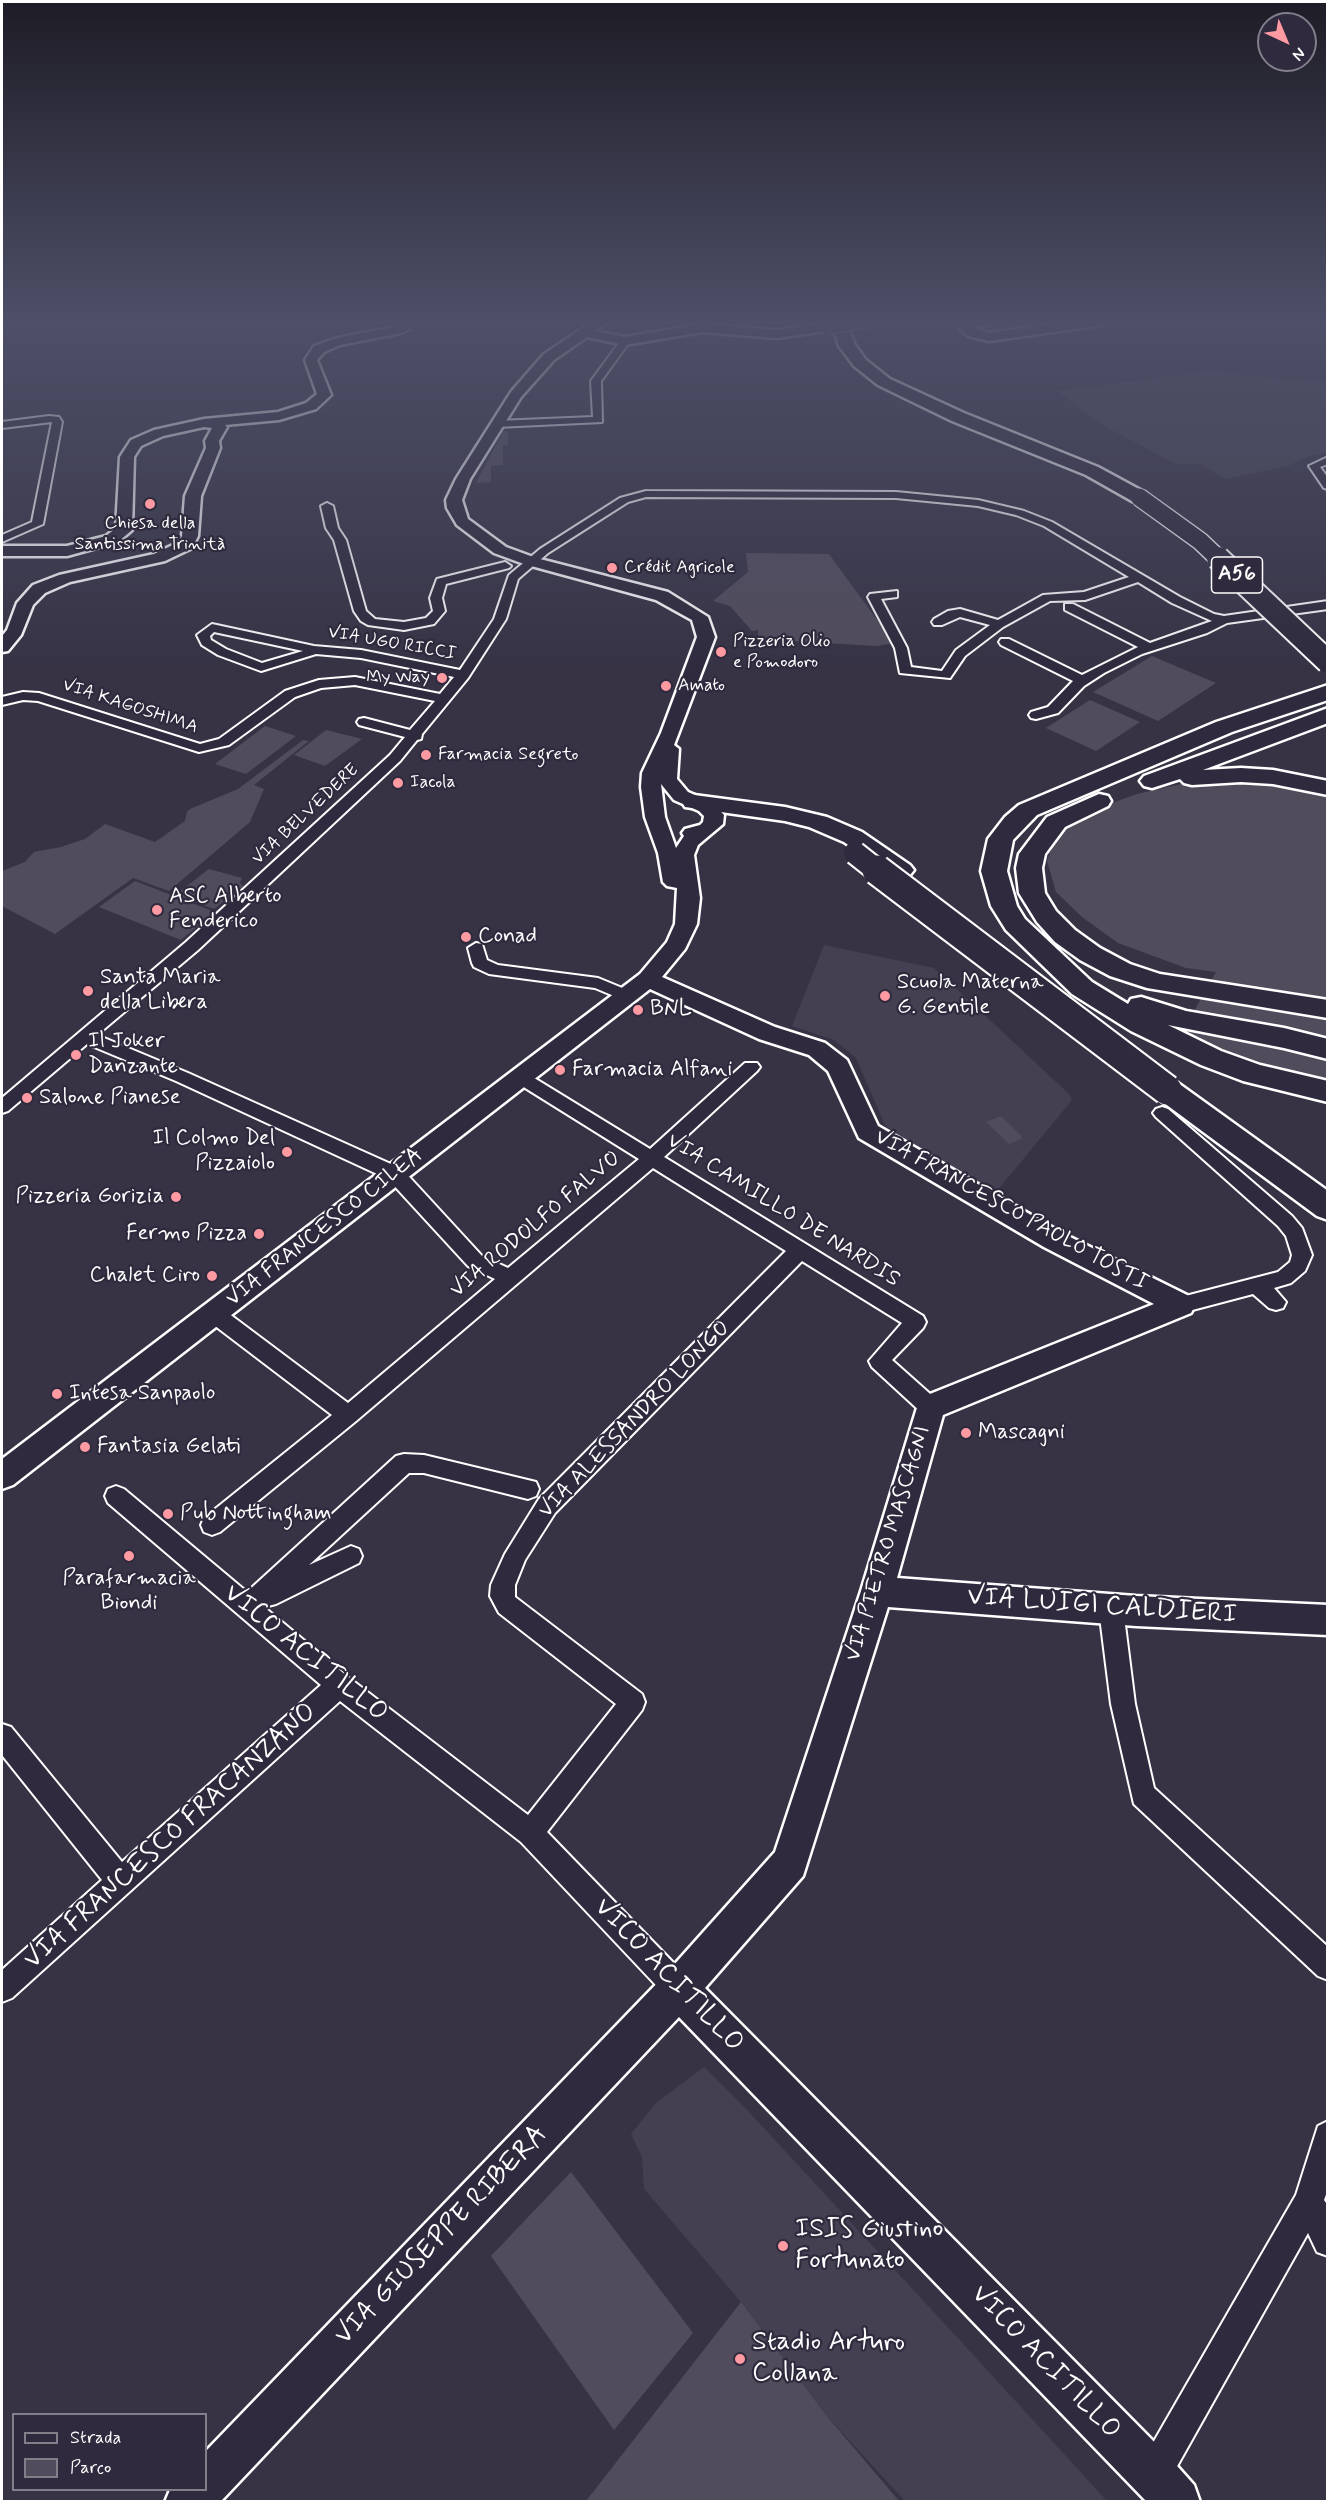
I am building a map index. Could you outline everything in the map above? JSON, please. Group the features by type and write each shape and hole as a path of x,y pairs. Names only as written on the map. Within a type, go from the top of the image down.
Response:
{"highway":[{"name":"A56","path":"1007,437 1148,495"},
{"name":"A56","path":"1037,437 1085,456 1148,495 1317,640 1328,662"},
{"path":"1317,640 1328,670"},
{"path":"1316,1090 1231,1066 1150,1029 1082,988 1015,924 1004,906 996,882 995,860 997,848 1007,831 1020,816 1059,795 1224,727 1328,692"},
{"path":"1328,715 1119,793 1056,822 1039,842 1032,854 1029,868 1032,893 1046,916 1065,936 1090,954 1120,970 1157,982 1284,1038 1328,1049"},
{"path":"1119,793 1175,780 1225,775 1273,777 1328,788"},
{"path":"694,802 741,816 803,818 832,827 853,837 1170,1094 1328,1208"},
{"path":"707,829 741,816"},
{"path":"1041,949 1086,980 1158,1013 1195,1000 1328,996"},
{"path":"1195,1000 1328,1009"},
{"path":"1195,1000 1328,1029"},
{"path":"1170,1094 1328,1190"}],"main road":[{"path":"2,551 68,551 112,539 124,530 124,486 130,449 148,437"},
{"path":"2,647 15,631 25,603 39,589 65,578 159,558 186,545 190,536 193,496 213,448 209,437"},
{"path":"489,437 463,479 454,500 462,522 493,546 530,561 662,596 700,616 706,637 670,733 654,765 652,780 656,817 662,830 674,881 675,906 671,926 650,968 648,979"},
{"path":"662,830 688,833 707,829 713,824 714,814 706,807 681,796 667,779 670,733"},
{"name":"VIA FRANCESCO CILEA","path":"2,1476 648,979 677,944 686,924 688,898 684,855 689,842 707,829"},
{"name":"VIA FRANCESCO PAOLO TOSTI","path":"648,979 767,1033 817,1049 838,1066 868,1132 1053,1240 1180,1305"},
{"name":"VIA PIETRO MASCAGNI","path":"679,1989 790,1863 877,1591 930,1407 1180,1305"},
{"name":"VIA LUIGI CALDIERI","path":"877,1591 1111,1609 1328,1620"},
{"name":"VIA GIUSEPPE RIBERA","path":"207,2483 679,1989"},
{"name":"VICO ACITILLO","path":"679,1989 1166,2488"},
{"path":"188,2502 199,2491"}],"street":[{"path":"2,539 37,524 54,437"},
{"path":"1328,460 1314,466 1328,486"},
{"path":"493,546 513,578 530,561 624,500 646,494 896,495 978,503 1020,513 1068,534 1139,578 1210,617 1224,620"},
{"path":"327,506 332,528 340,540 360,612 364,618 372,622 404,626 430,621 439,611 436,598 441,582 505,566"},
{"name":"VIA BELVEDERE","path":"2,1107 269,877 395,758 416,736 463,675 500,619 513,578"},
{"path":"893,594 874,597 901,648 905,670 945,675 960,653 999,624 1047,598 1084,596 1139,578"},
{"path":"1036,716 1053,710 1083,681 1099,670 1148,647 1203,630 1224,620 1328,605"},
{"path":"1069,606 1148,647"},
{"path":"938,622 951,614 960,613 999,624"},
{"name":"VIA UGO RICCI","path":"314,650 261,667 222,652 206,642 203,635 212,628 314,650 361,654 463,675"},
{"path":"1005,642 1083,681"},
{"name":"VIA KAGOSHIMA","path":"2,702 23,696 39,697 199,748 224,742 290,694 320,684 355,681 444,699"},
{"path":"364,722 416,736"},
{"path":"476,948 480,963 495,970 598,983 626,996"},
{"path":"86,1037 182,1077 394,1174 475,1261 511,1278"},
{"name":"VIA RODOLFO FALVO","path":"212,1525 348,1415 511,1278 651,1158 751,1067"},
{"name":"VIA CAMILLO DE NARDIS","path":"520,1077 916,1322 879,1361 930,1407"},
{"name":"VIA PIETRO MASCAGNI","path":"1170,1094 1295,1233 1302,1255 1298,1266 1284,1278 1180,1305"},
{"name":"VIA ALESSANDRO LONGO","path":"530,1833 633,1702 507,1605 502,1596 503,1585 516,1554 547,1506 800,1250"},
{"path":"1257,1286 1276,1302"},
{"path":"213,1313 348,1415"},
{"path":"247,1607 404,1462 424,1464 528,1489"},
{"name":"VICO ACITILLO","path":"116,1496 339,1685 530,1833 679,1989"},
{"path":"247,1607 351,1556"},
{"path":"1111,1609 1123,1704 1143,1795 1328,1966"},
{"name":"VIA FRANCESCO FRACANZANO","path":"2,1988 339,1685"},
{"path":"2,1736 120,1881"},
{"path":"1166,2488 1310,2200 1328,2136"},
{"path":"1310,2200 1328,2241"}],"shaded area":[{"path":"1125,437 1327,437 1327,453 1306,457 1288,466 1225,479 1200,464 1175,464"},
{"path":"824,945 934,968 1068,1093 1072,1099 1069,1104 996,1192 906,1145 885,1125 856,1058 834,1040 792,1026"},
{"name":"ISIS Giustino Fortunato","path":"704,2067 749,2112 1107,2501 905,2501 826,2415 741,2302 644,2189 642,2157 631,2134 656,2103"}],"green space":[{"path":"500,437 508,437 508,445 503,446 503,465 491,466 491,482 476,483"},
{"path":"746,553 829,554 894,643 877,646 758,639 758,630 752,631 730,606 713,601 748,572"},
{"path":"1152,656 1216,683 1158,721 1093,692"},
{"path":"1090,700 1140,722 1096,751 1046,728"},
{"path":"265,726 296,736 246,774 215,764"},
{"path":"326,730 362,739 325,766 294,755"},
{"path":"303,740 309,741 254,785 264,789 250,822 169,891 133,878 55,934 2,906 2,871 25,862 34,852 61,847 85,839 105,824 155,842 185,821 190,809 238,789"},
{"path":"1255,779 1327,793 1327,1084 1256,1066 1201,1043 1183,1031 1216,972 1186,968 1118,943 1082,917 1056,892 1047,861 1057,833 1084,813 1137,794 1194,781"},
{"path":"209,869 242,878 240,883 243,886 214,909 175,895"},
{"name":"ASC Alberto Fenderico","path":"135,881 215,912 181,940 99,907"},
{"path":"1001,1116 1023,1138 1009,1144 986,1122"},
{"path":"571,2172 693,2333 614,2430 491,2256"},
{"name":"Stadio Arturo Collana","path":"741,2302 826,2415 899,2501 586,2501"}],"place":[{"name":"Chiesa della Santissima Trinità","path":"150,504"},
{"name":"Crédit Agricole","path":"612,568"},
{"name":"Pizzeria Olio e Pomodoro","path":"721,652"},
{"name":"My Way","path":"442,678"},
{"name":"Amato","path":"666,686"},
{"name":"Farmacia Segreto","path":"426,755"},
{"name":"Iacola","path":"398,783"},
{"name":"ASC Alberto Fenderico","path":"157,910"},
{"name":"Conad","path":"466,937"},
{"name":"Santa Maria della Libera","path":"88,991"},
{"name":"Scuola Materna G. Gentile","path":"885,996"},
{"name":"BNL","path":"638,1010"},
{"name":"Il Joker Danzante","path":"76,1055"},
{"name":"Farmacia Alfani","path":"560,1070"},
{"name":"Salone Pianese","path":"27,1098"},
{"name":"Il Colmo Del Pizzaiolo","path":"287,1152"},
{"name":"Pizzeria Gorizia","path":"176,1197"},
{"name":"Fermo Pizza","path":"259,1234"},
{"name":"Chalet Ciro","path":"212,1276"},
{"name":"Intesa Sanpaolo","path":"57,1394"},
{"name":"Mascagni","path":"966,1433"},
{"name":"Fantasia Gelati","path":"85,1447"},
{"name":"Pub Nottingham","path":"168,1514"},
{"name":"Parafarmacia Biondi","path":"129,1556"},
{"name":"ISIS Giustino Fortunato","path":"783,2246"},
{"name":"Stadio Arturo Collana","path":"740,2359"}]}
